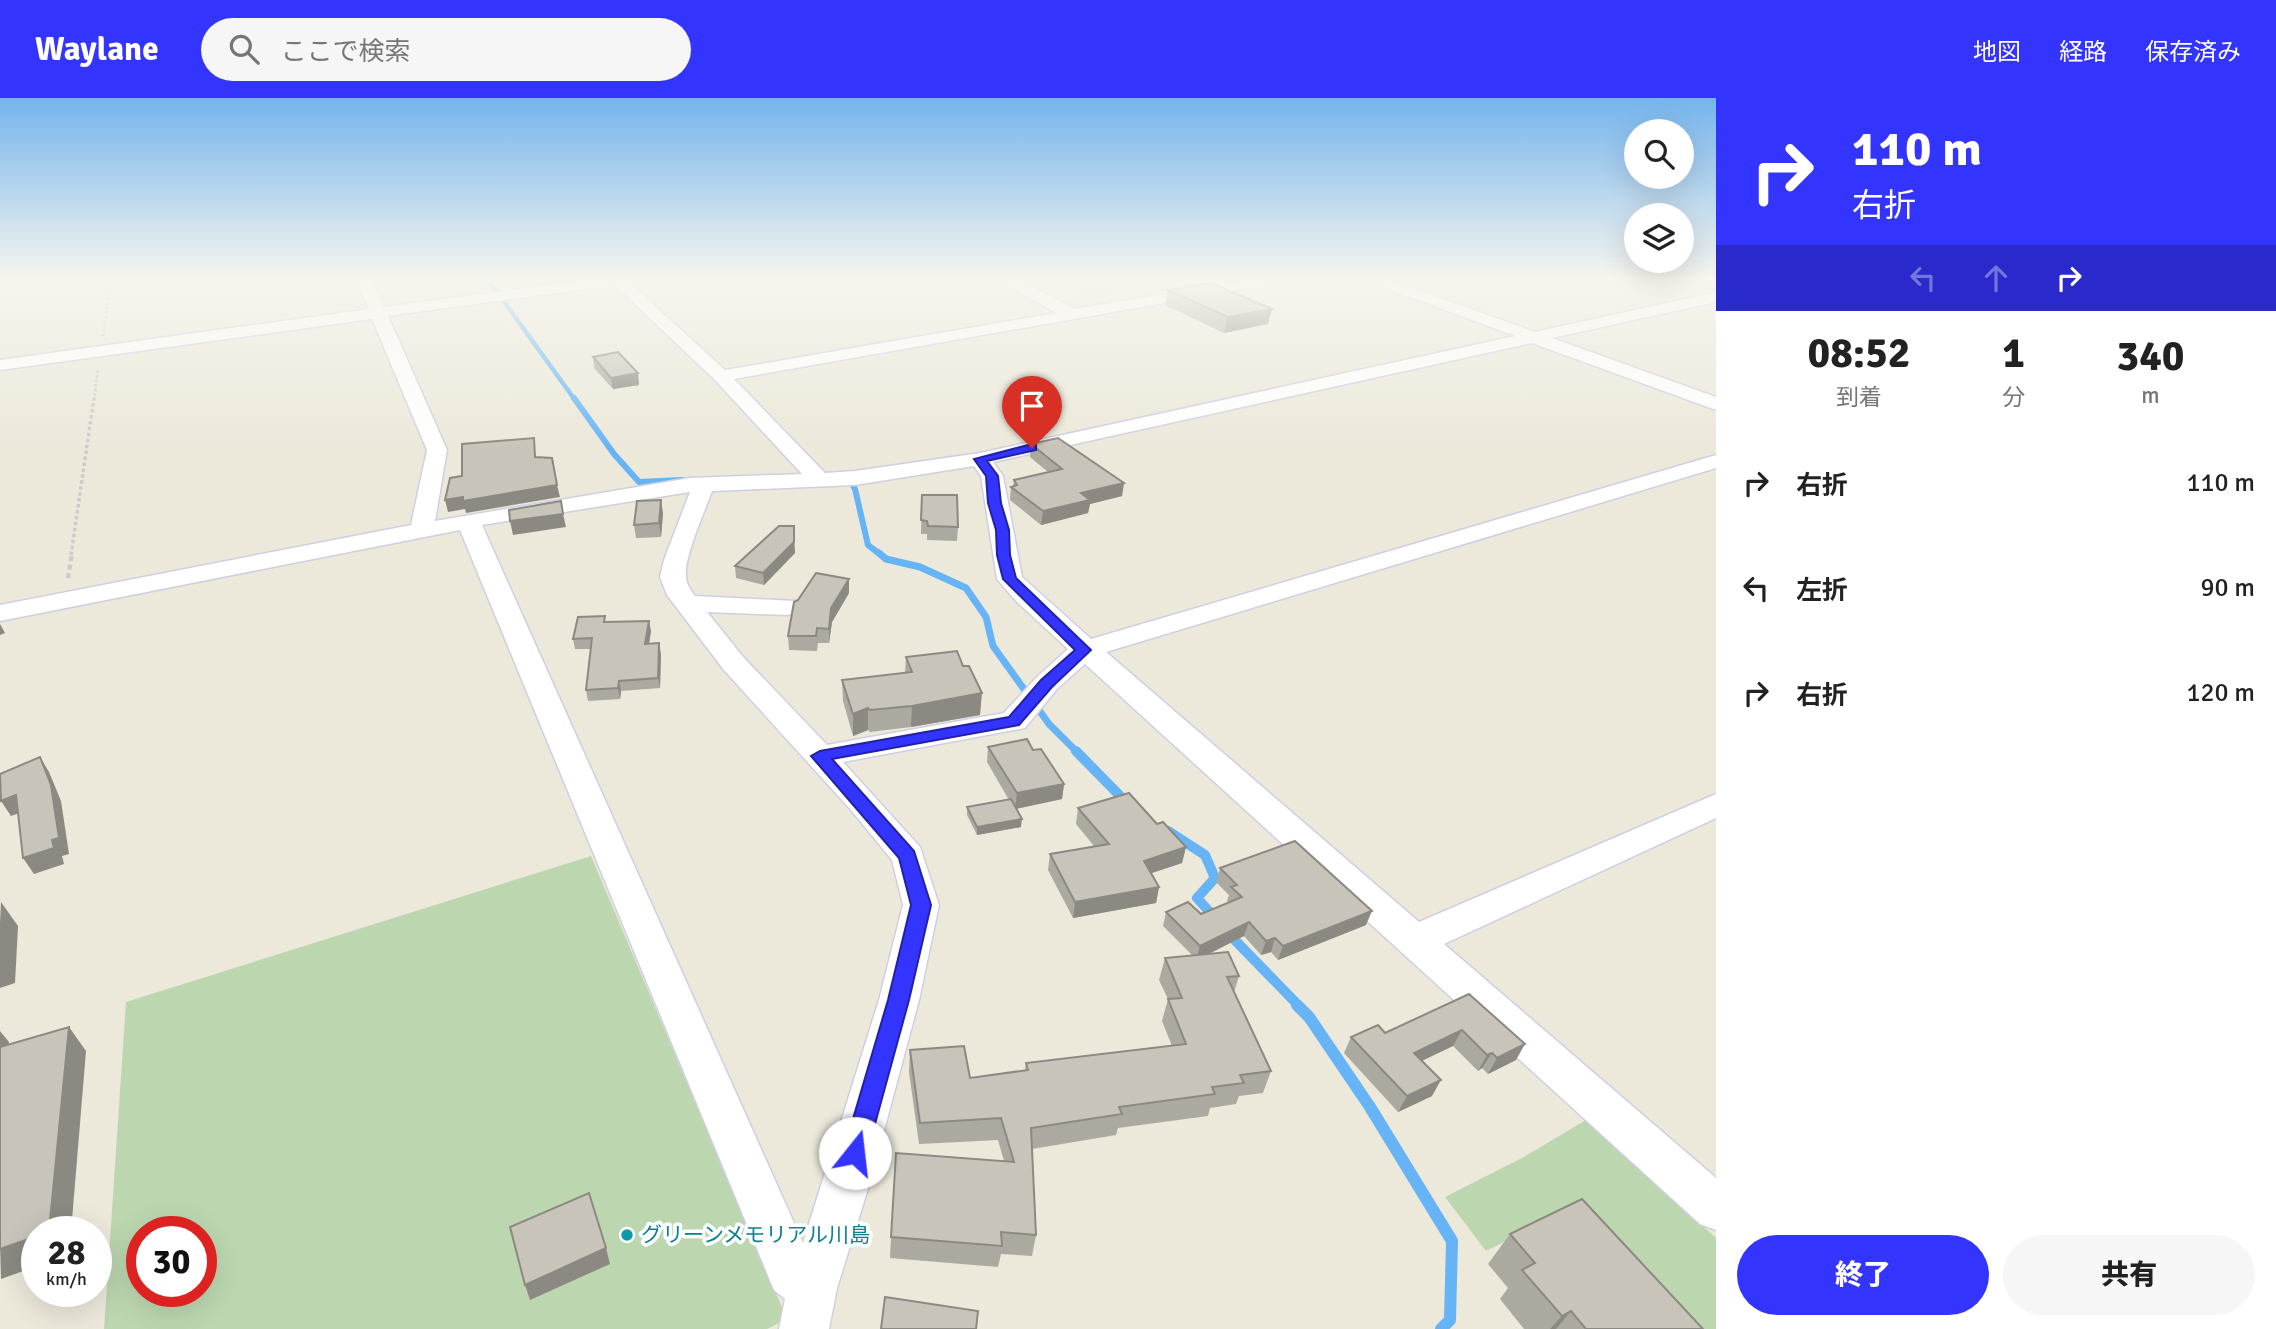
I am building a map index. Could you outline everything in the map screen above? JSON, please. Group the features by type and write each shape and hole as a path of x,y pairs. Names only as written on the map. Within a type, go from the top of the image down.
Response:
{"street":[{"path":"0,365 218,335"},
{"path":"388,335 437,450 422,528"},
{"path":"680,335 820,480"},
{"path":"721,376 950,335"},
{"path":"1530,335 1716,404"},
{"path":"4,606 65,599 468,520 703,485 820,480 899,472 980,459 1541,335"},
{"path":"980,459 992,476 1010,579 1084,650 1416,940 1716,1208"},
{"path":"820,756 1014,721 1047,683 1084,650 1716,461"},
{"path":"703,485 676,559 673,577 687,604 734,664 863,802 908,856 921,905 899,1000 859,1141 812,1288 804,1329"},
{"path":"468,520 791,1273 812,1288"},
{"path":"687,604 787,607"},
{"path":"1416,940 1716,805"}],"path":[{"path":"65,599 102,335"}],"green space":[{"path":"591,856 787,1319 767,1329 104,1329 105,1307 112,1307 112,1216 126,1002"},
{"path":"1586,1120 1716,1238 1716,1329 1679,1329 1571,1209 1486,1251 1445,1197 1522,1158"}],"building":[{"path":"618,352 638,373 611,378 593,357"},
{"path":"534,438 535,457 552,458 557,485 463,501 463,497 445,500 450,478 462,476 462,444"},
{"path":"1058,438 1124,483 1081,493 1090,500 1043,511 1011,487 1017,485 1014,480 1062,469 1031,444"},
{"path":"922,495 957,495 958,527 928,526 927,521 921,520"},
{"path":"661,500 659,523 634,525 637,501"},
{"path":"561,501 563,514 510,521 509,510"},
{"path":"779,526 794,526 794,542 763,573 735,566"},
{"path":"816,573 849,579 831,608 829,629 817,628 816,636 788,636 794,602"},
{"path":"605,616 604,622 649,621 645,644 659,643 658,678 619,681 618,688 586,690 592,638 573,639 578,617"},
{"path":"957,651 963,666 969,666 982,693 912,706 868,708 853,714 842,680 912,672 906,657"},
{"path":"1027,739 1033,750 1041,749 1064,784 1017,793 988,747"},
{"path":"40,757 51,785 59,838 52,840 54,848 23,858 16,795 1,801 0,774"},
{"path":"1129,793 1157,824 1163,822 1186,847 1144,861 1159,887 1075,902 1050,854 1109,844 1078,808"},
{"path":"1011,799 1022,819 977,827 967,807"},
{"path":"1295,841 1372,911 1283,946 1275,938 1266,941 1249,922 1200,946 1166,912 1188,902 1201,914 1242,897 1231,887 1237,885 1220,868"},
{"path":"1228,952 1239,976 1227,977 1271,1071 1240,1075 1244,1083 1212,1087 1215,1094 1119,1107 1122,1114 1031,1128 1036,1235 1001,1232 1002,1246 891,1237 896,1153 1014,1162 1001,1118 920,1123 910,1050 964,1046 970,1078 1028,1070 1026,1063 1186,1044 1168,999 1182,998 1165,958"},
{"path":"1469,994 1525,1044 1497,1058 1492,1053 1487,1055 1462,1030 1414,1053 1441,1080 1407,1096 1351,1037 1378,1025 1385,1033"},
{"path":"69,1027 50,1216 21,1216 21,1242 0,1249 0,1047"},
{"path":"589,1193 606,1248 525,1285 510,1227"},
{"path":"1582,1199 1703,1329 1586,1329 1571,1311 1562,1316 1522,1270 1535,1263 1510,1234"},
{"path":"885,1297 978,1311 976,1329 881,1329"}],"waterway":[{"path":"528,335 575,400"},
{"path":"574,398 614,454 639,482 682,480"},
{"path":"849,479 855,489 868,545 881,555"},
{"path":"879,553 886,559 920,567 966,588 986,617 993,646 1049,724 1076,751"},
{"path":"1076,751 1126,802"},
{"path":"1168,831 1205,855 1215,878 1197,898 1216,919"},
{"path":"1229,934 1299,1006"},
{"path":"1297,1005 1309,1017 1370,1107 1452,1241 1450,1320 1441,1329"}],"place":[{"name":"グリーンメモリアル川島","path":"627,1235"}],"route":[{"path":"855,1153 899,1000 921,905 908,856 820,756 1014,721 1047,683 1084,650 1024,596 1010,579 992,476 980,459 1032,448"}]}
